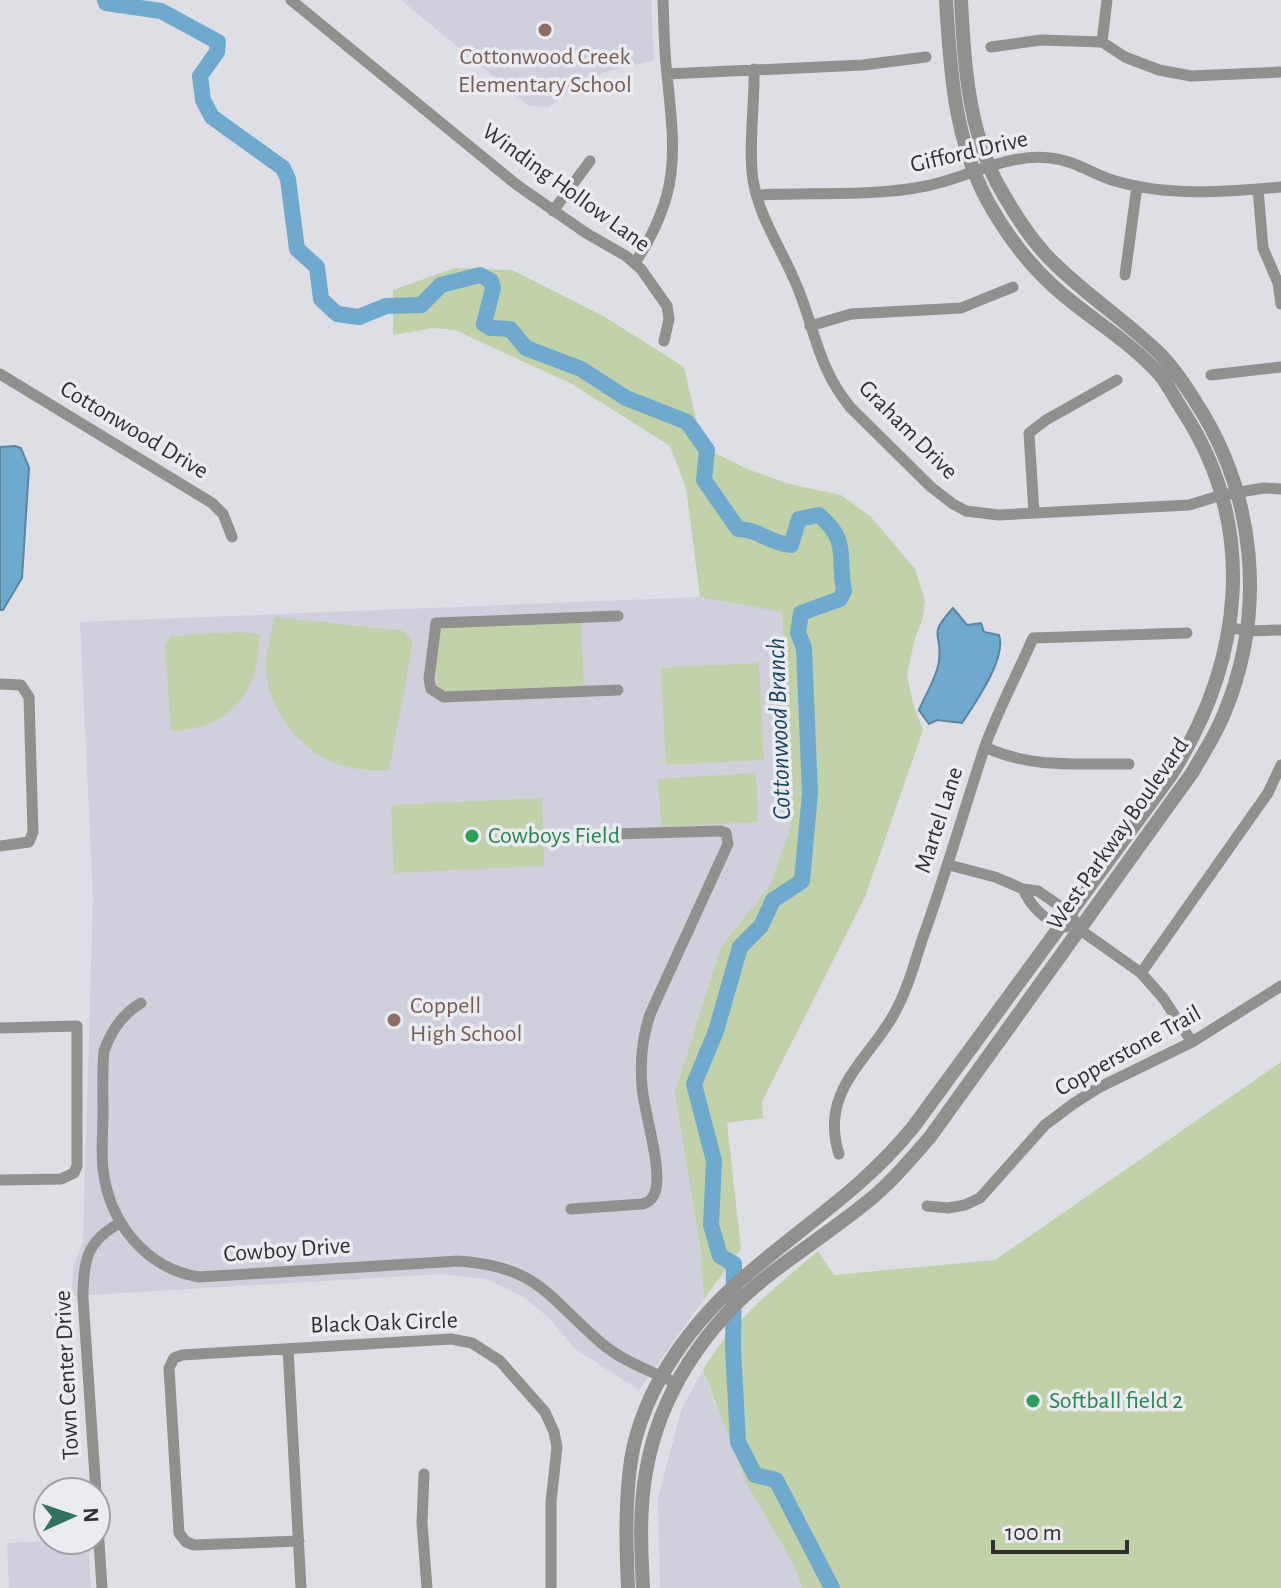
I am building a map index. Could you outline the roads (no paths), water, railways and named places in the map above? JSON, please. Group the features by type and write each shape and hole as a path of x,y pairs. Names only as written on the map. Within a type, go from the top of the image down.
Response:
{"street":[{"name":"Winding Hollow Lane","path":"291,0 517,185 635,263 667,306 669,319 664,341"},
{"path":"635,263 657,224 674,162 663,0"},
{"name":"West Parkway Boulevard","path":"643,1588 641,1547 645,1474 669,1380 690,1333 750,1271 866,1180 897,1148 1171,775 1195,737 1224,656 1235,572 1222,495 1213,467 1196,431 1160,376 1119,338 1054,287 1030,261 986,198 963,140 952,91 946,0"},
{"name":"West Parkway Boulevard","path":"628,1588 626,1524 632,1458 648,1404 751,1291 868,1201 897,1175 930,1137 1192,773 1224,714 1247,631 1251,575 1247,534 1238,493 1225,456 1208,420 1162,356 1051,261 1019,219 990,166 973,113 967,82 961,0"},
{"path":"1102,42 1107,0"},
{"path":"991,47 1041,40 1102,42 1159,70 1191,76 1281,72"},
{"path":"667,74 863,65 926,57"},
{"name":"Graham Drive","path":"754,69 752,155 757,195 766,223 795,280 820,358 839,393 931,487 966,511 999,515 1189,505 1222,495 1264,488 1281,489"},
{"name":"Gifford Drive","path":"757,195 914,188 955,179 990,166 1049,157 1076,164 1110,180 1137,186 1188,192 1281,187"},
{"path":"553,211 590,161"},
{"path":"1125,275 1137,186"},
{"path":"1258,189 1263,248 1278,283 1281,304"},
{"path":"810,326 851,314 961,308 1013,287"},
{"path":"1211,375 1281,367"},
{"name":"Cottonwood Drive","path":"0,374 212,503 223,514 232,537"},
{"path":"1034,513 1029,433 1038,424 1117,380"},
{"path":"618,616 436,623 429,679 431,689 444,697 618,690"},
{"path":"1229,627 1247,631 1281,630"},
{"name":"Martel Lane","path":"839,1154 834,1137 839,1097 846,1079 886,1028 902,999 949,865 985,747 1033,638 1187,633"},
{"path":"0,684 21,685 29,697 33,832 29,842 0,846"},
{"path":"985,747 1008,758 1042,764 1129,764"},
{"path":"1141,973 1268,793 1281,765"},
{"path":"571,1209 642,1204 649,1202 655,1193 657,1173 642,1087 641,1057 645,1031 655,1002 728,844 726,833 720,831 615,834"},
{"path":"949,865 1038,891 1070,913 1079,929 1141,973 1163,998 1192,1042"},
{"path":"1023,889 1030,905 1060,927 1079,929"},
{"name":"Copperstone Trail","path":"927,1206 948,1208 980,1198 1045,1125 1073,1104 1098,1088 1192,1042 1281,986"},
{"name":"Cowboy Drive","path":"141,1003 121,1019 104,1051 103,1167 112,1205 120,1223 133,1240 158,1262 172,1271 199,1277 459,1261 485,1263 517,1272 543,1287 612,1351 669,1380"},
{"path":"0,1028 77,1026 77,1166 74,1173 61,1179 0,1180"},
{"name":"Town Center Drive","path":"95,1476 83,1269 92,1245 104,1232 120,1223"},
{"name":"Black Oak Circle","path":"299,1541 194,1545 186,1542 179,1533 169,1368 174,1358 182,1355 451,1339 472,1343 500,1361 545,1412 554,1432 557,1447 551,1514 551,1588"},
{"path":"288,1349 301,1588"},
{"path":"424,1474 422,1523 427,1588"},
{"name":"Town Center Drive","path":"100,1556 102,1588"}],"water":[{"path":"0,447 21,448 29,468 22,578 3,610 0,610"},
{"path":"953,608 967,625 981,623 984,632 999,635 998,656 988,680 962,723 937,720 929,724 919,710 938,667 938,630"}],"waterway":[{"name":"Cottonwood Branch","path":"105,0 106,3 161,11 218,42 217,52 200,76 203,100 212,117 283,168 288,179 297,249 317,267 321,299 337,314 359,317 386,306 421,305 441,285 480,275 491,281 493,288 484,324 491,328 510,329 526,348 581,369 626,398 687,422 707,450 704,480 738,529 791,545 799,519 819,515 829,524 839,541 844,591 840,599 801,613 798,633 804,648 810,793 802,881 773,900 761,926 740,947 716,1031 694,1084 714,1161 711,1225 720,1256 734,1264 733,1348 738,1442 755,1475 776,1480 832,1588"}],"place":[{"name":"Cottonwood Creek Elementary School","path":"545,30"},
{"name":"Cowboys Field","path":"472,836"},
{"name":"Coppell High School","path":"394,1020"},
{"name":"Softball field 2","path":"1033,1401"}]}
